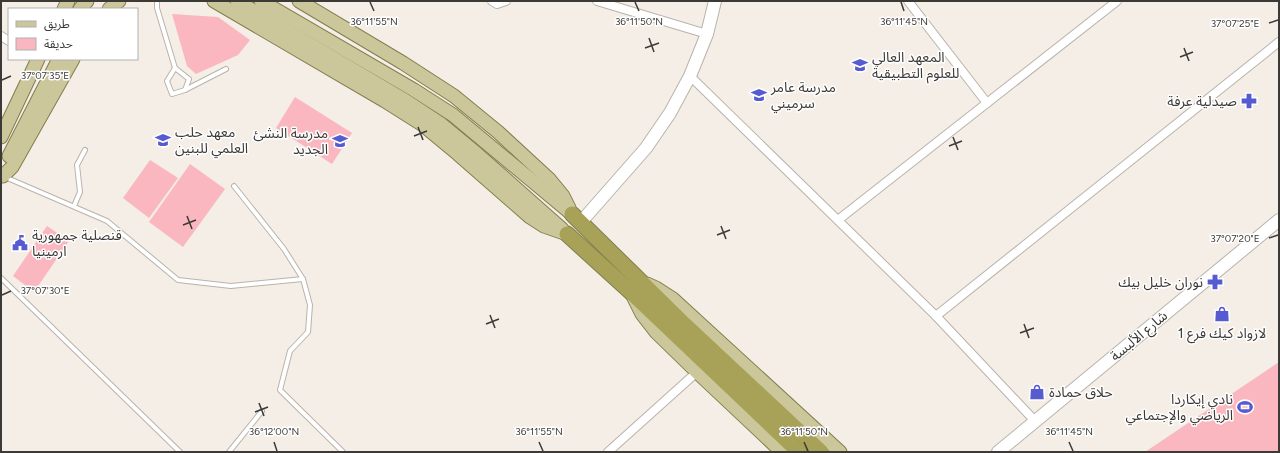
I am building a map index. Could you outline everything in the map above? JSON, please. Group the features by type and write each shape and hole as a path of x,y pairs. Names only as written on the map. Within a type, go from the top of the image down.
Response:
{"highway":[{"path":"577,218 684,324 821,452"},
{"path":"567,234 633,294 799,452"}],"main road":[{"path":"214,1 385,101 423,125 530,218 544,226 567,234"},
{"path":"237,1 396,95 441,124 567,234"},
{"path":"261,1 414,90 453,115 577,218"},
{"path":"299,1 403,63 454,96 498,132 549,179 563,196 577,218"},
{"path":"577,218 646,148 670,113 690,76 707,34 715,1"},
{"path":"1,137 38,60"},
{"path":"1,155 51,60"},
{"path":"2,178 5,164 58,60"},
{"path":"2,178 12,167 73,60"},
{"name":"شارع الألبسة","path":"998,452 1279,220"},
{"path":"643,283 656,288 672,300 840,452"},
{"path":"633,294 642,314 656,332 696,372 782,452"}],"street":[{"path":"492,1 497,4 506,1"},
{"path":"597,1 707,34"},
{"path":"908,1 987,103"},
{"path":"838,220 1117,1"},
{"path":"936,316 1279,42"},
{"path":"690,76 936,316 1035,421"},
{"path":"608,452 696,372"}],"lane":[{"path":"157,1 156,8 175,68 189,79 185,90"},
{"path":"175,68 167,82 172,94 185,90 226,69"},
{"path":"74,206 80,192 77,165 85,150"},
{"path":"2,178 74,206 107,221 178,280 231,286 303,279"},
{"path":"234,186 284,249 303,279 310,304 308,332 290,351 280,390 343,452"},
{"path":"1,278 180,452"},
{"path":"229,452 262,411"}],"green space":[{"path":"172,14 218,17 250,40 238,55 196,74 187,66"},
{"path":"295,97 352,133 332,164 276,128"},
{"path":"150,160 178,178 149,218 123,198"},
{"path":"190,164 225,189 183,247 149,222"},
{"path":"47,226 69,241 34,292 13,276"},
{"name":"نادي إيكاردا الرياضي والإجتماعي","path":"1279,362 1279,452 1145,452"}],"place":[{"name":"المعهد العالي للعلوم التطبيقية","path":"860,65"},
{"name":"مدرسة عامر سرميني","path":"759,95"},
{"name":"صيدلية عرفة","path":"1249,101"},
{"name":"معهد حلب العلمي للبنين","path":"163,140"},
{"name":"مدرسة النشئ الجديد","path":"340,141"},
{"name":"قنصلية جمهورية ارمينيا","path":"20,243"},
{"name":"نوران خليل بيك","path":"1215,282"},
{"name":"لازواد كيك فرع 1","path":"1222,314"},
{"name":"حلاق حمادة","path":"1037,392"},
{"name":"نادي إيكاردا الرياضي والإجتماعي","path":"1245,407"}]}
